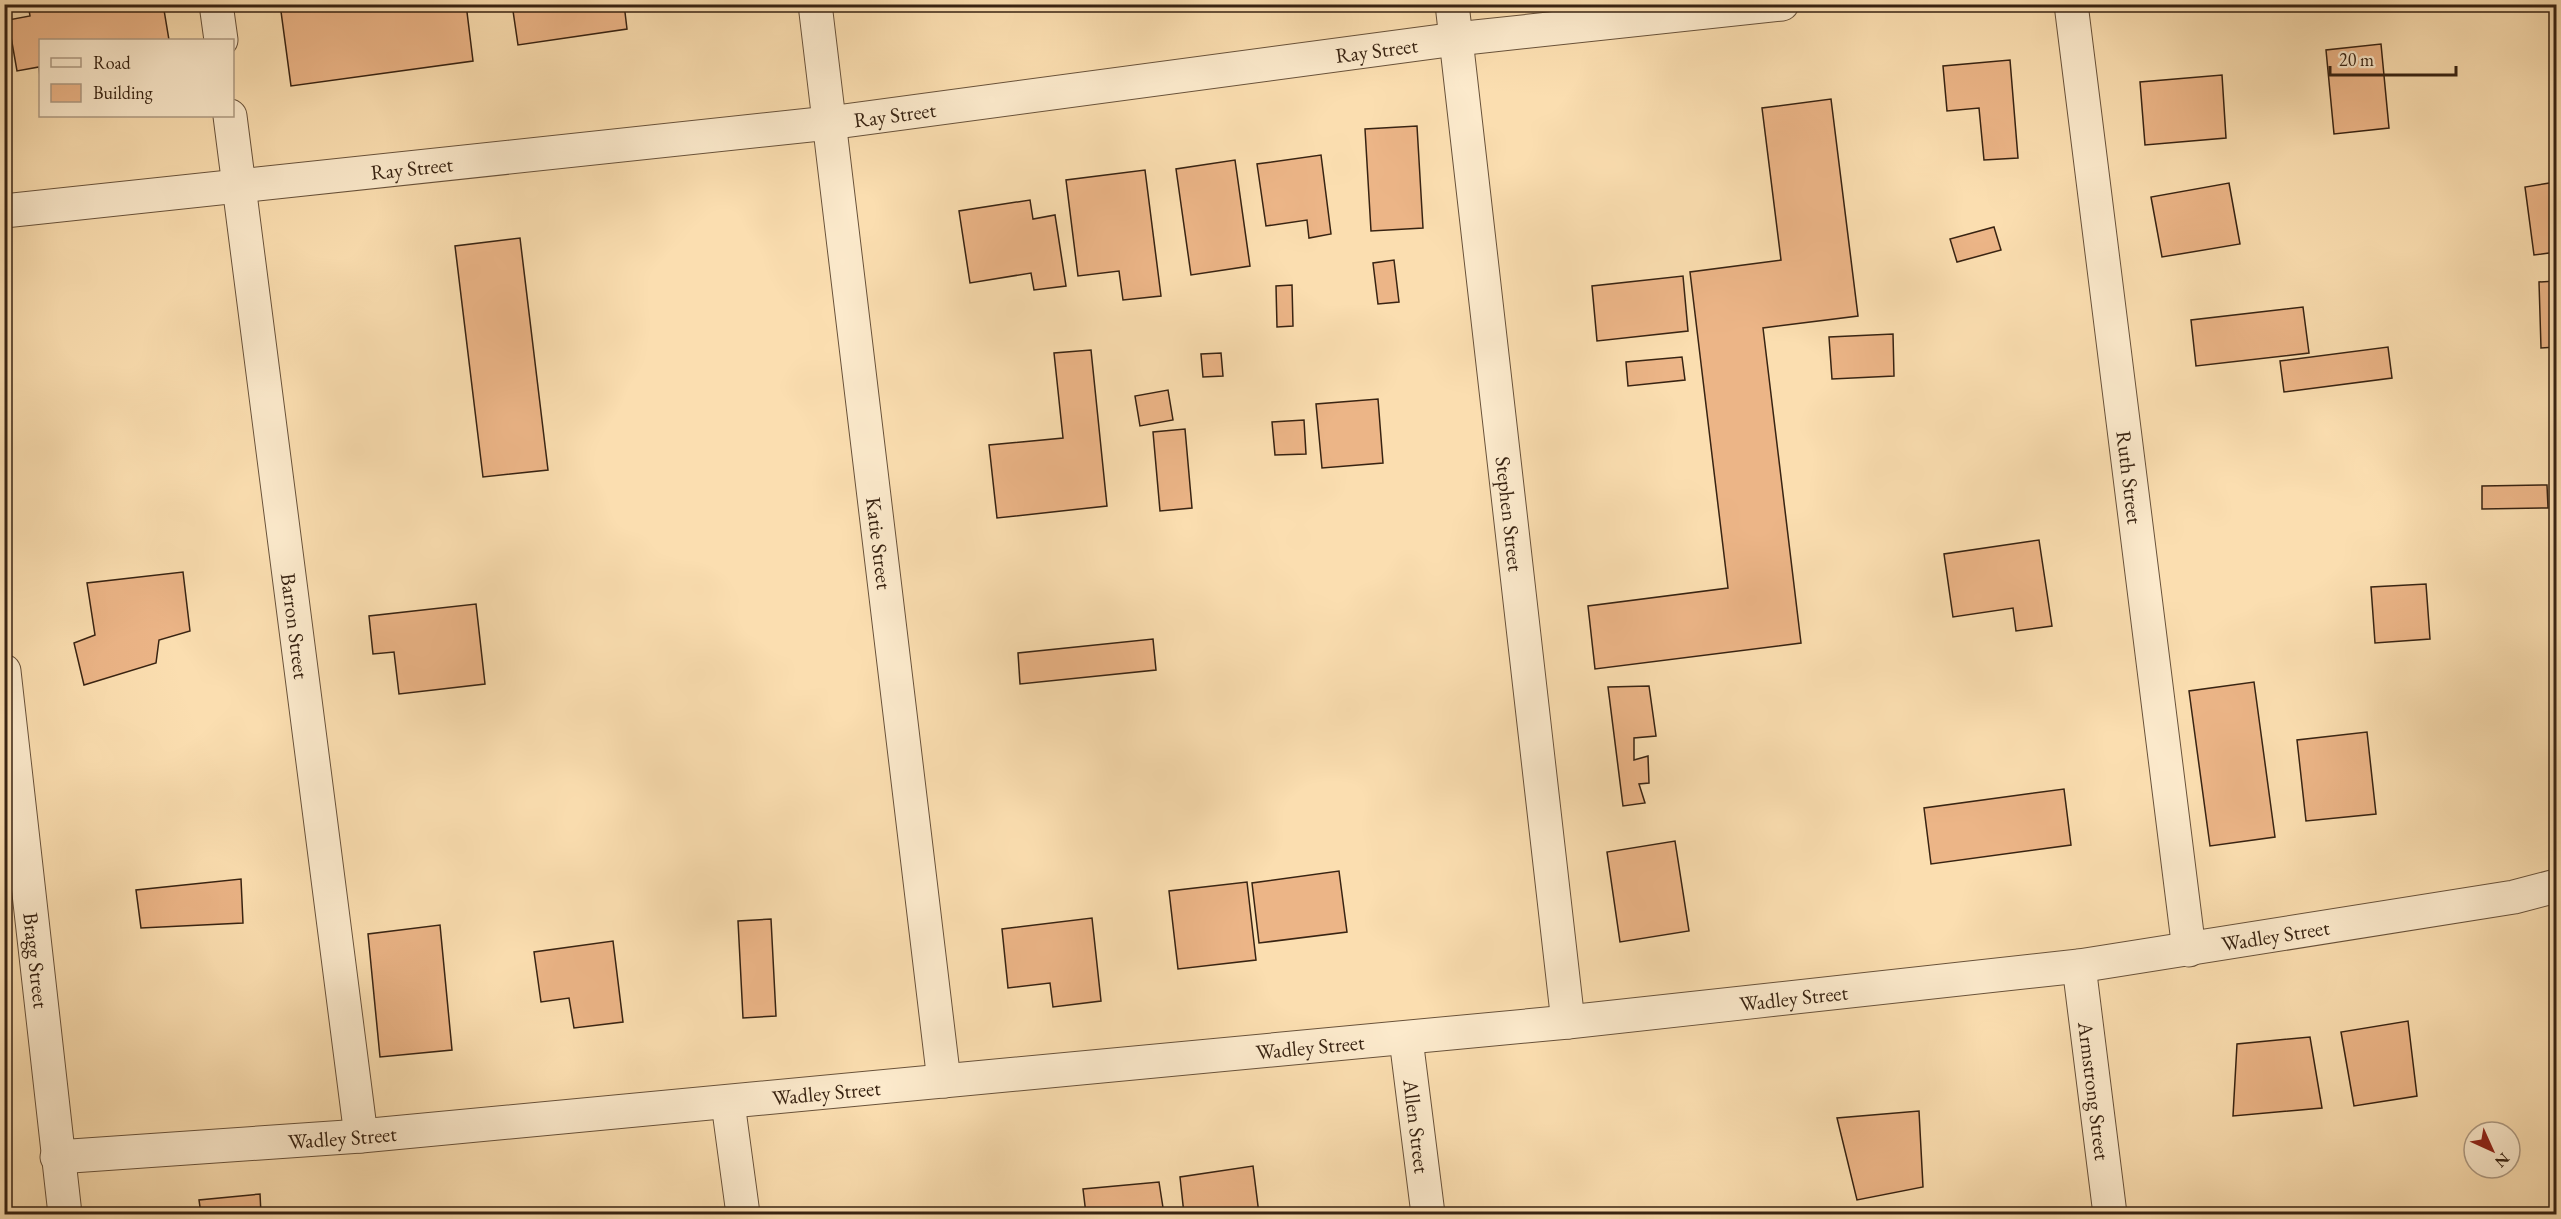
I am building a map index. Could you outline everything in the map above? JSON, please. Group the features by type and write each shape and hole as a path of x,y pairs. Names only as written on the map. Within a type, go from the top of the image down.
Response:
{"street":[{"path":"216,4 221,39"},
{"name":"Katie Street","path":"815,4 944,1081"},
{"name":"Stephen Street","path":"1452,4 1568,1022"},
{"name":"Ray Street","path":"4,211 829,123 1456,39 1782,4"},
{"name":"Ruth Street","path":"2071,4 2189,950"},
{"name":"Barron Street","path":"230,117 361,1136"},
{"name":"Bragg Street","path":"4,671 65,1215"},
{"name":"Wadley Street","path":"57,1157 361,1136 1568,1022 2079,966 2514,897 2556,886"},
{"name":"Armstrong Street","path":"2079,966 2110,1215"},
{"name":"Allen Street","path":"1406,1039 1428,1215"},
{"path":"728,1103 743,1215"}],"building":[{"path":"28,4 163,4 169,39 39,39 39,67 17,71 8,20 30,16"},
{"path":"280,4 466,4 473,61 291,86"},
{"path":"512,4 624,4 627,29 518,45"},
{"path":"2381,44 2389,128 2334,134 2326,50"},
{"path":"2010,60 2018,158 1984,160 1979,108 1947,111 1943,66"},
{"path":"2222,75 2226,138 2145,145 2140,82"},
{"path":"1831,99 1858,316 1763,328 1801,643 1595,669 1588,606 1728,588 1690,272 1781,260 1762,108"},
{"path":"1417,126 1423,228 1371,231 1365,129"},
{"path":"1321,155 1331,234 1309,238 1307,220 1266,226 1257,164"},
{"path":"1235,160 1250,266 1191,275 1176,169"},
{"path":"1145,170 1161,296 1123,300 1119,271 1078,276 1066,180"},
{"path":"2556,182 2556,252 2534,255 2525,187"},
{"path":"2229,183 2240,244 2162,257 2151,197"},
{"path":"1030,200 1033,219 1055,215 1066,286 1034,290 1031,273 970,283 959,211"},
{"path":"1994,227 2001,250 1957,262 1950,239"},
{"path":"520,238 548,470 483,477 455,246"},
{"path":"1394,260 1399,302 1378,304 1373,263"},
{"path":"1683,276 1688,331 1597,341 1592,286"},
{"path":"2556,281 2556,347 2541,348 2539,282"},
{"path":"1292,285 1293,326 1277,327 1276,286"},
{"path":"2303,307 2309,353 2196,366 2191,320"},
{"path":"1893,334 1894,376 1832,379 1829,337"},
{"path":"2388,347 2392,378 2284,392 2280,361"},
{"path":"1091,350 1107,506 997,518 989,445 1063,438 1054,353"},
{"path":"1221,353 1223,376 1203,377 1201,354"},
{"path":"1682,357 1685,380 1628,386 1626,362"},
{"path":"1168,390 1173,420 1140,426 1135,396"},
{"path":"1378,399 1383,463 1322,468 1316,404"},
{"path":"1304,420 1306,454 1275,455 1272,422"},
{"path":"1185,429 1192,508 1160,511 1153,432"},
{"path":"2547,485 2548,508 2482,509 2482,486"},
{"path":"2039,540 2052,626 2016,631 2013,608 1953,617 1944,554"},
{"path":"183,572 190,631 159,640 156,663 84,685 74,643 95,635 87,583"},
{"path":"2426,584 2430,639 2375,643 2371,587"},
{"path":"476,604 485,684 399,694 394,652 373,654 369,616"},
{"path":"1153,639 1156,670 1020,684 1018,653"},
{"path":"2254,682 2275,837 2210,846 2189,691"},
{"path":"1649,686 1656,736 1634,738 1634,760 1648,756 1649,783 1639,784 1645,803 1623,806 1608,687"},
{"path":"2367,732 2376,814 2306,821 2297,740"},
{"path":"2064,789 2071,845 1931,864 1924,808"},
{"path":"1675,841 1689,931 1620,942 1607,852"},
{"path":"1339,871 1347,932 1259,943 1252,883"},
{"path":"241,879 243,923 141,928 136,890"},
{"path":"1247,882 1256,960 1178,969 1169,891"},
{"path":"1092,918 1101,1001 1053,1007 1050,983 1008,988 1002,929"},
{"path":"771,919 776,1016 743,1018 738,921"},
{"path":"440,925 452,1050 380,1057 368,934"},
{"path":"613,941 623,1022 574,1028 569,998 541,1002 534,952"},
{"path":"2408,1021 2417,1096 2354,1106 2341,1032"},
{"path":"2310,1037 2322,1108 2233,1116 2237,1044"},
{"path":"1919,1111 1923,1187 1857,1200 1837,1118"},
{"path":"1253,1166 1259,1214 1184,1214 1180,1177"},
{"path":"1159,1182 1164,1214 1086,1214 1083,1189"},
{"path":"260,1194 261,1214 201,1214 199,1200"},
{"path":"464,1208 465,1214 439,1214"}]}
